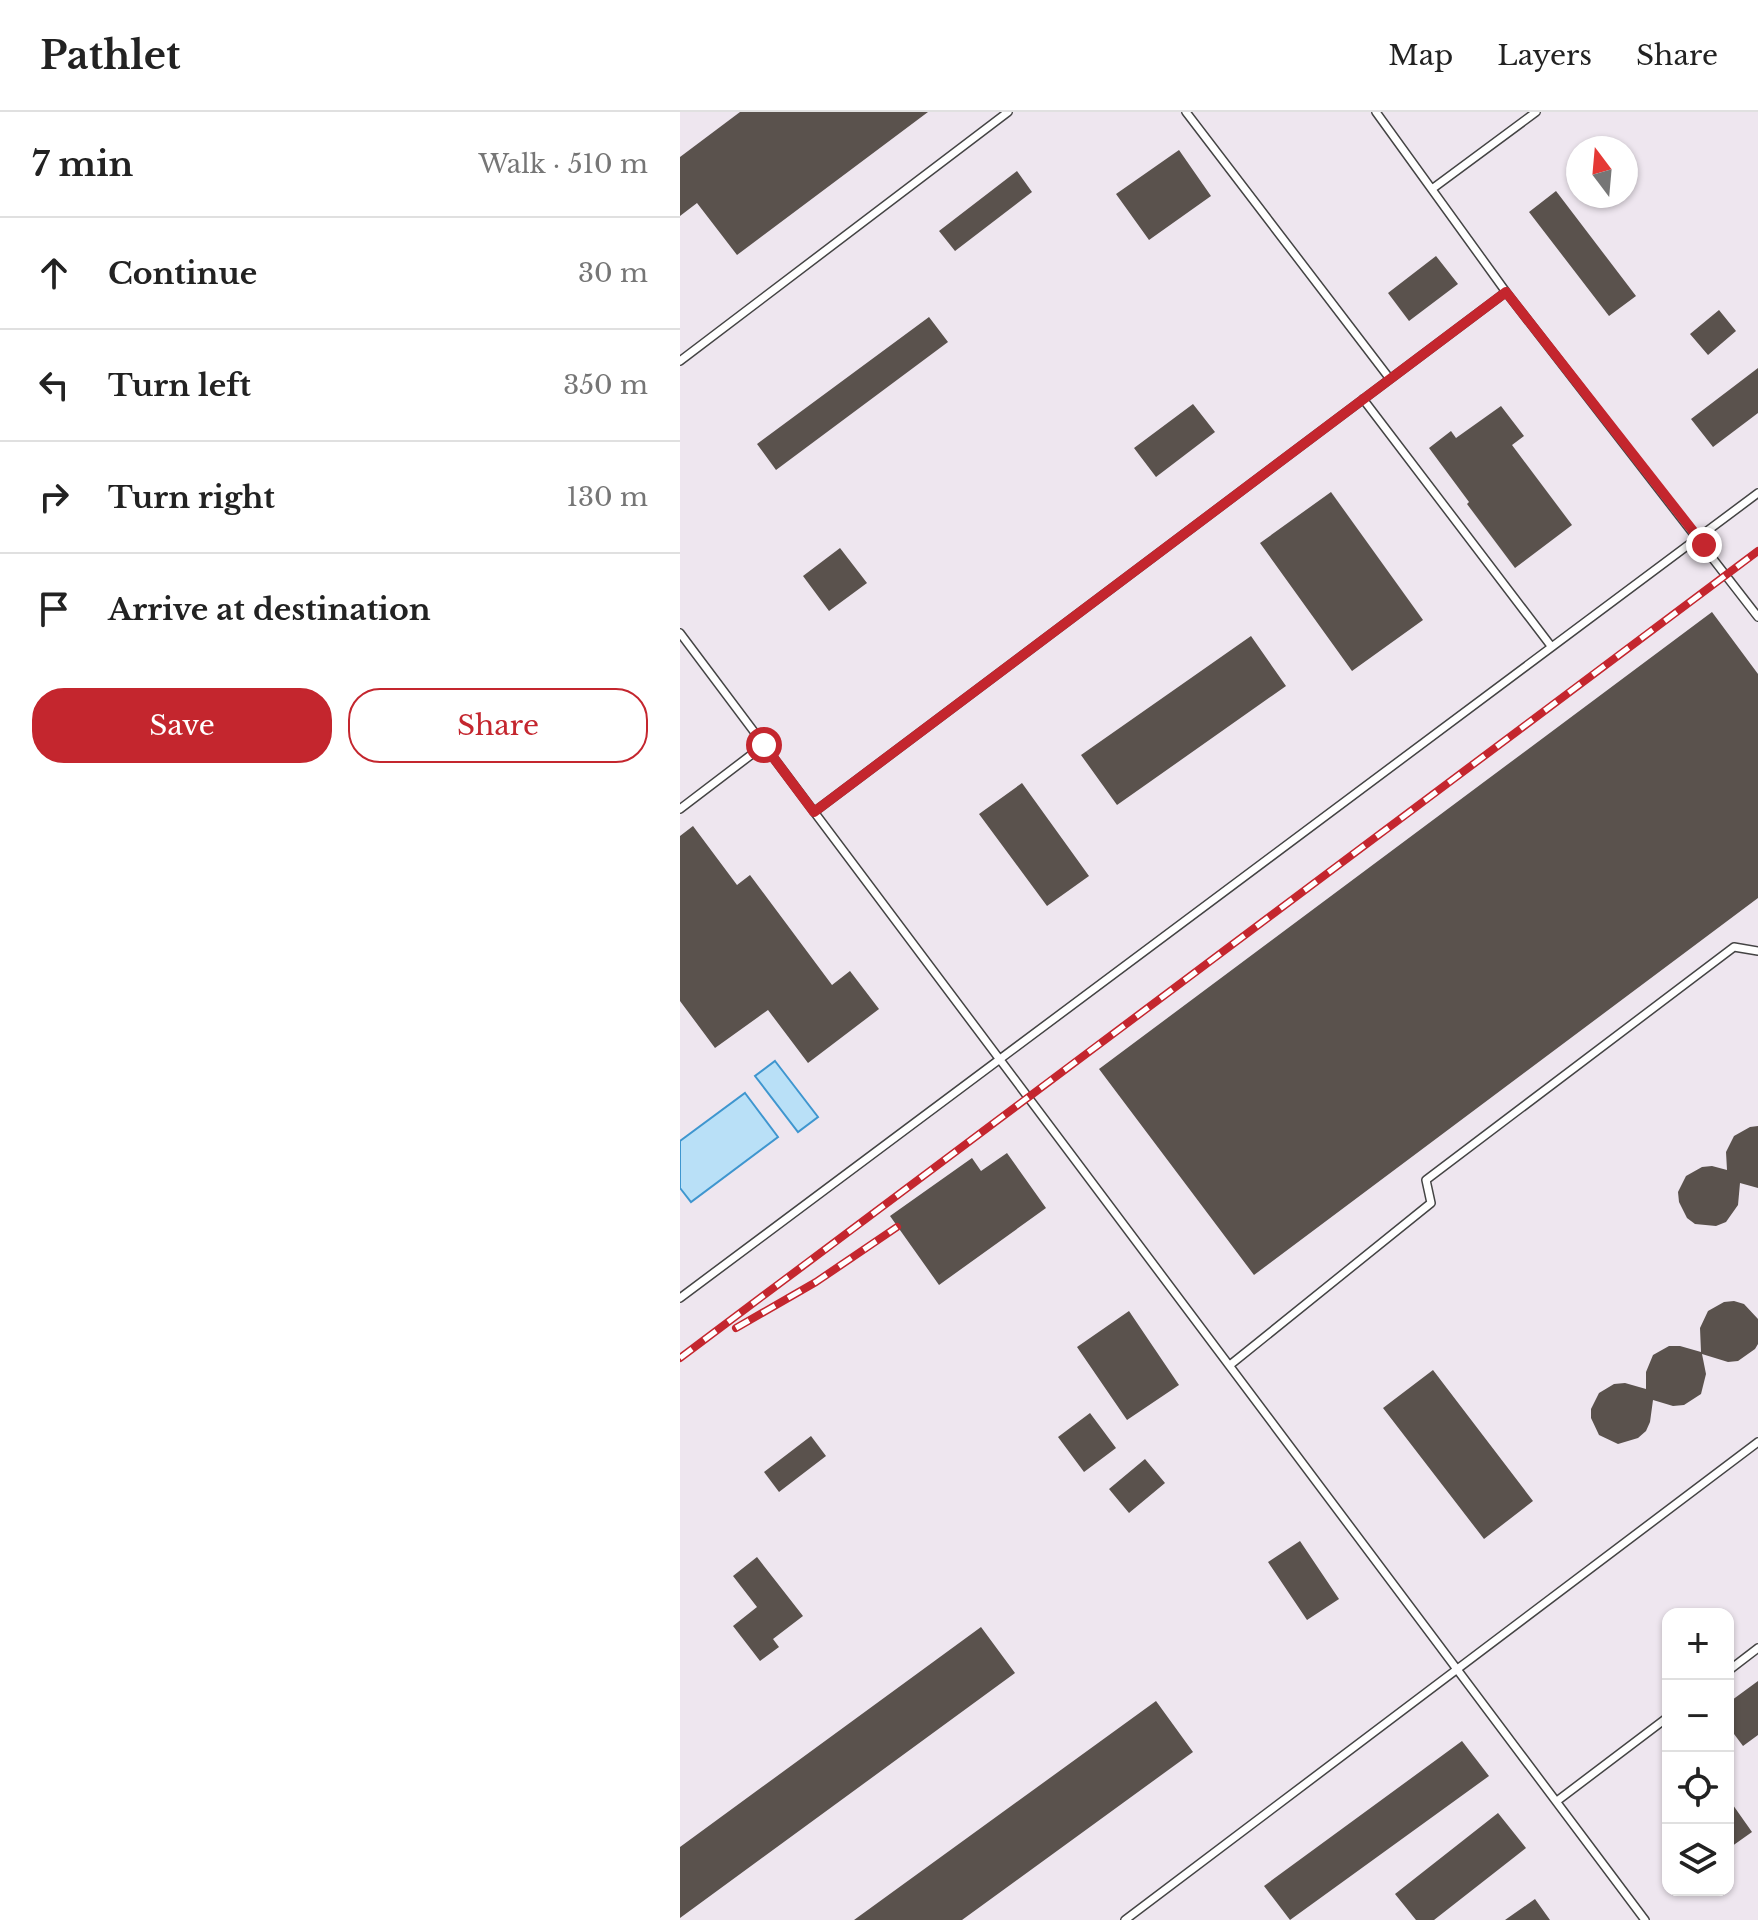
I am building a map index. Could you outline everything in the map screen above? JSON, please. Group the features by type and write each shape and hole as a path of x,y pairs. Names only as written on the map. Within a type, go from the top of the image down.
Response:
{"lane":[{"path":"680,361 1008,112"},
{"path":"1186,112 1390,379"},
{"path":"1376,112 1506,292 1758,617"},
{"path":"1432,189 1536,112"},
{"path":"814,812 1506,292"},
{"path":"1363,399 1551,646"},
{"path":"680,1298 1758,493"},
{"path":"680,633 1645,1920"},
{"path":"680,809 764,745"},
{"path":"1230,1365 1431,1203 1426,1180 1734,947 1758,951"},
{"path":"1125,1920 1758,1442"},
{"path":"1734,1666 1758,1648"},
{"path":"1557,1801 1662,1722"}],"shaded area":[{"path":"680,112 1758,112 1758,1920 680,1920"}],"water":[{"path":"775,1061 818,1117 798,1132 755,1076"},
{"path":"745,1093 778,1137 691,1202 680,1188 680,1141"}],"building":[{"path":"740,112 928,112 737,255 697,203 680,216 680,157"},
{"path":"1179,150 1211,196 1149,240 1116,194"},
{"path":"1017,171 1032,192 955,251 939,231"},
{"path":"1556,191 1636,296 1609,316 1529,212"},
{"path":"1436,256 1458,284 1409,321 1388,293"},
{"path":"1719,310 1736,331 1708,355 1690,334"},
{"path":"929,317 948,342 776,470 757,444"},
{"path":"1758,368 1758,413 1713,447 1691,419"},
{"path":"1193,404 1215,432 1156,477 1134,448"},
{"path":"1501,406 1524,436 1512,445 1572,525 1515,568 1429,448 1451,431 1456,438"},
{"path":"1331,492 1423,620 1352,671 1260,543"},
{"path":"840,548 867,583 829,611 803,576"},
{"path":"1712,612 1758,674 1758,898 1254,1275 1099,1069"},
{"path":"1251,636 1286,686 1117,805 1081,755"},
{"path":"1022,783 1089,876 1047,906 979,814"},
{"path":"693,826 737,885 750,875 832,985 850,971 879,1009 808,1063 768,1010 715,1048 680,1001 680,836"},
{"path":"1758,1126 1758,1188 1740,1183 1738,1205 1726,1222 1716,1226 1695,1224 1687,1218 1679,1202 1678,1192 1686,1176 1702,1167 1727,1170 1726,1152 1734,1136"},
{"path":"1007,1153 1046,1208 939,1285 890,1216 972,1158 981,1171"},
{"path":"1724,1302 1744,1304 1758,1319 1758,1344 1755,1349 1738,1361 1728,1362 1702,1354 1706,1374 1701,1394 1684,1405 1673,1406 1653,1400 1650,1422 1638,1438 1618,1444 1599,1435 1591,1418 1591,1409 1599,1393 1614,1384 1625,1383 1646,1389 1646,1372 1653,1355 1669,1346 1701,1352 1700,1328 1708,1311"},
{"path":"1129,1311 1179,1385 1127,1420 1077,1347"},
{"path":"1433,1370 1533,1501 1484,1539 1383,1408"},
{"path":"1090,1413 1116,1448 1084,1472 1058,1437"},
{"path":"811,1436 826,1456 779,1492 764,1472"},
{"path":"1145,1459 1165,1483 1129,1513 1109,1489"},
{"path":"1300,1541 1339,1599 1307,1620 1268,1562"},
{"path":"757,1557 803,1616 773,1639 779,1647 760,1661 733,1626 757,1607 733,1576"},
{"path":"981,1627 1015,1673 680,1918 680,1847"},
{"path":"1758,1681 1758,1735 1743,1746 1734,1734 1734,1699"},
{"path":"1156,1701 1193,1752 962,1920 854,1920"},
{"path":"1462,1741 1489,1776 1290,1920 1264,1886"},
{"path":"1734,1806 1752,1832 1734,1845"},
{"path":"1498,1813 1526,1848 1434,1920 1416,1920 1395,1894"},
{"path":"1535,1899 1550,1920 1505,1920"}],"railway":[{"path":"680,1358 1758,551"},
{"path":"736,1328 816,1282 897,1227"}],"route":[{"path":"764,745 814,812 1506,292 1704,545"}]}
